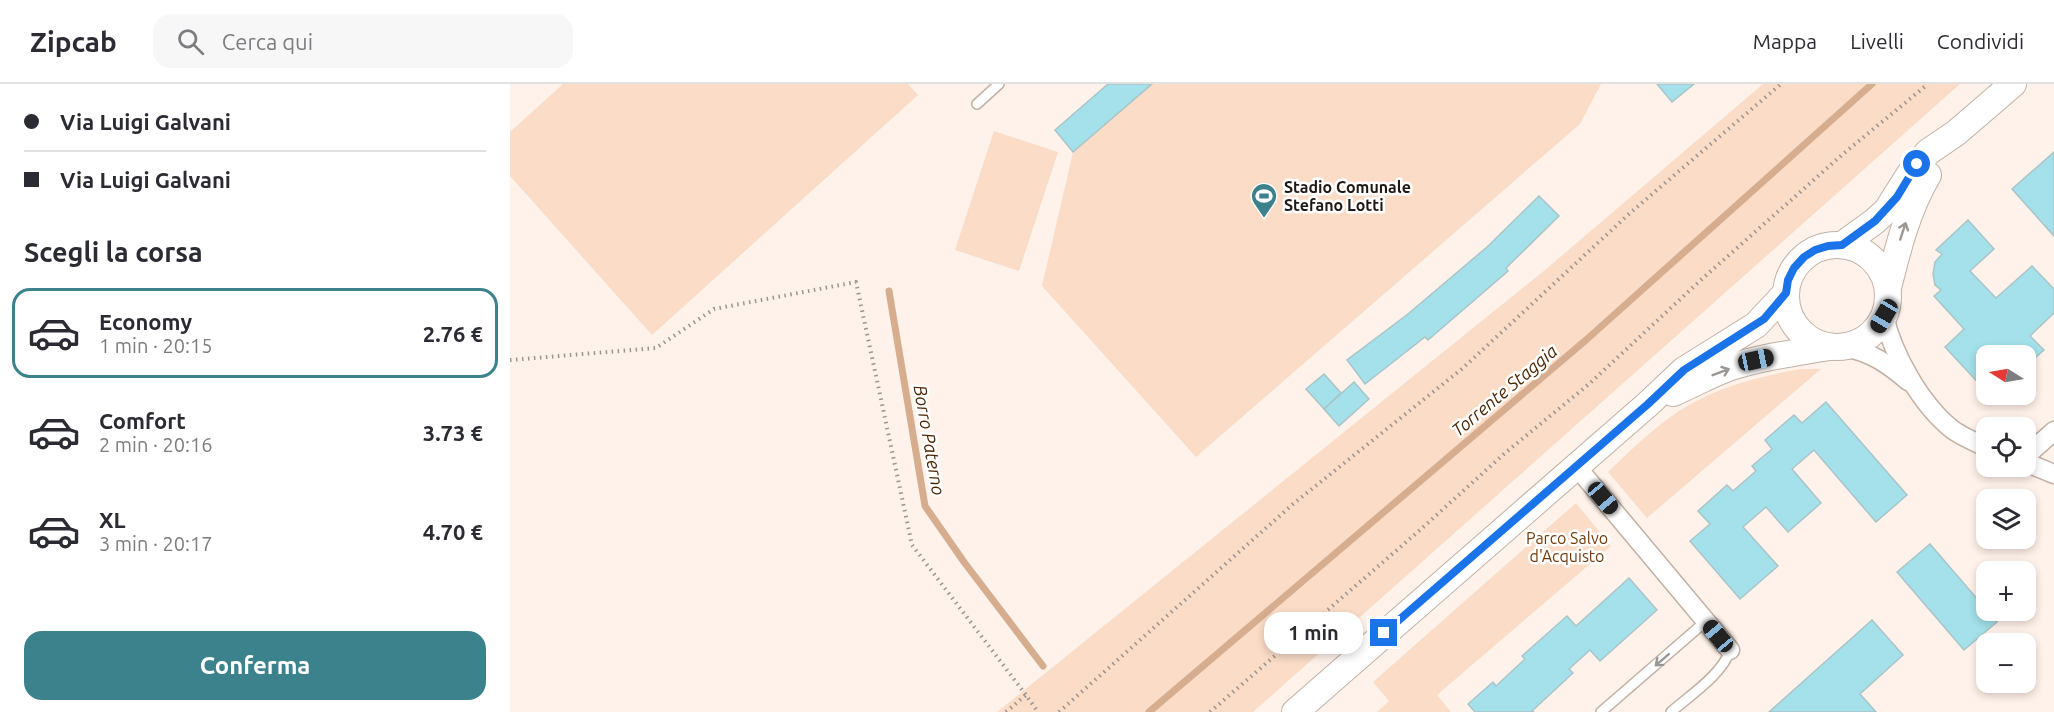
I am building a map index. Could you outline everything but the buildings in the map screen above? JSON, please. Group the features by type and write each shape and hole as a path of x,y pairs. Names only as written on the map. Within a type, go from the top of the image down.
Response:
{"main road":[{"path":"1842,245 1875,221 1892,203 1922,158 1956,133 2013,84"},
{"path":"1648,404 1741,364 1857,344 1869,337 1884,316 1888,302 1888,288 1902,232 1912,206 1934,165 1956,133"},
{"path":"1837,347 1817,344 1797,329 1790,318 1786,293 1788,280 1794,268 1804,257 1815,250 1842,245 1855,248 1872,259 1884,275 1888,288"},
{"path":"1294,712 1648,404 1684,370 1756,325 1786,293"}],"street":[{"path":"1884,316 1888,334 1918,390"},
{"path":"1837,347 1863,351 1876,357 1918,390 1952,429 1976,442"},
{"path":"2036,447 2054,431"},
{"path":"1576,466 1730,650"},
{"path":"2036,467 2054,474"}],"lane":[{"path":"977,104 999,84"},
{"path":"1601,712 1706,621"},
{"path":"1671,712 1717,672 1726,661 1730,650"}],"path":[{"path":"1059,712 1293,504 1463,368 1630,213 1781,84"},
{"path":"1210,712 1505,453 1589,384 1702,279 1843,154 1928,84"},
{"path":"510,360 656,348 714,309 856,282 912,545 1038,712"},
{"path":"1006,712 1026,695"}],"green space":[{"path":"563,84 908,84 918,95 652,335 510,176 510,132"},
{"name":"Stadio Comunale Stefano Lotti","path":"1108,84 1601,84 1580,124 1196,457 1042,286 1073,152 1055,130"},
{"path":"1763,84 1960,84 1253,712 997,712 1545,270"},
{"path":"994,131 1058,152 1019,271 955,250"},
{"path":"1801,369 1821,369 1647,518 1608,472 1660,425 1693,403 1722,389"},
{"name":"Parco Salvo d'Acquisto","path":"1576,503 1611,546 1437,695 1451,712 1377,712 1389,701 1373,682"}],"waterway":[{"name":"Torrente Staggia","path":"1149,712 1586,340 1872,84"},
{"name":"Borro Paterno","path":"889,291 925,506 964,562 1043,666"}],"place":[{"name":"Stadio Comunale Stefano Lotti","path":"1264,219"}],"route":[{"path":"1384,633 1648,404 1673,379 1764,319 1786,293 1788,280 1794,268 1804,257 1815,250 1842,245 1875,221 1897,197 1917,164"}]}
